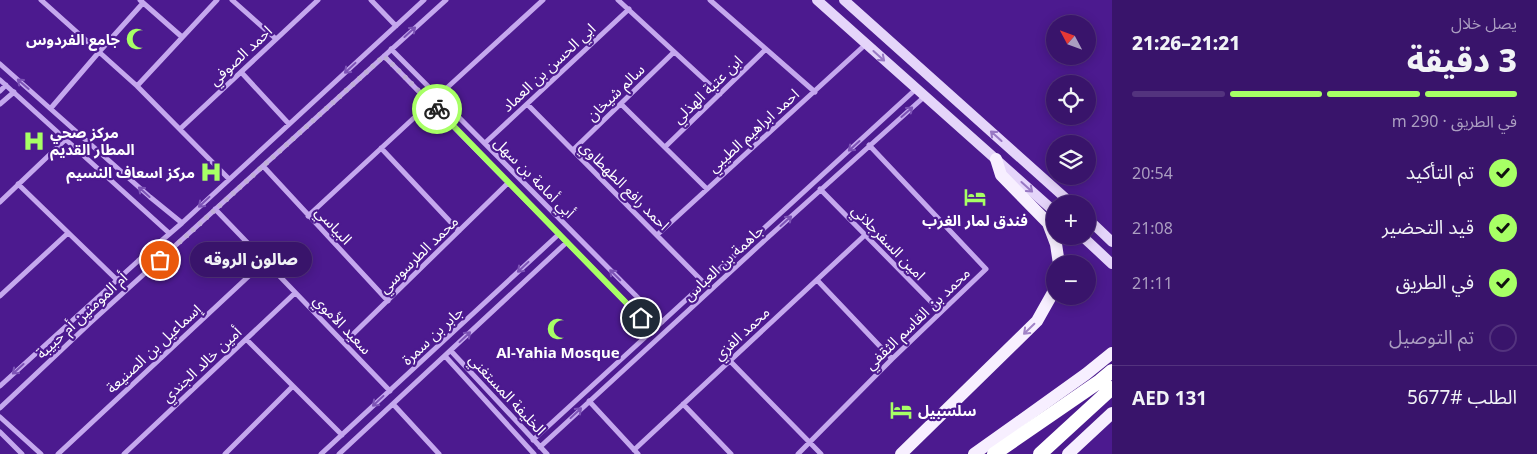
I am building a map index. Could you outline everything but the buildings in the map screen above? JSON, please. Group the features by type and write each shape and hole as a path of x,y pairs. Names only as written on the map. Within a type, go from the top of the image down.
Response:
{"highway":[{"path":"994,454 1112,371"},
{"path":"1040,454 1112,388"}],"main road":[{"path":"817,0 1046,204"},
{"path":"844,0 1062,195"},
{"path":"996,159 1001,175 1048,223 1056,244 1058,255"},
{"path":"1096,226 1112,242"},
{"path":"1092,245 1112,264"},
{"path":"900,454 1038,322 1047,305"},
{"path":"974,454 1086,374 1112,353"},
{"path":"1068,454 1112,413"}],"street":[{"path":"137,86 217,0"},
{"path":"232,0 276,39"},
{"name":"احمد الصوفي","path":"180,129 318,0"},
{"path":"371,0 396,26"},
{"name":"أم المومنين أم حبيبة","path":"0,386 182,223 424,0"},
{"name":"أم المومنين أم حبيبة","path":"0,408 90,323 446,0"},
{"path":"438,96 543,0"},
{"path":"618,0 720,94"},
{"path":"710,0 814,92"},
{"path":"44,1 137,86 229,179"},
{"path":"51,108 141,1 182,37"},
{"name":"ابي الحسن بن العماد","path":"485,143 628,10"},
{"name":"احمد ابراهيم الطيبي","path":"657,235 866,44"},
{"name":"أبي أمامة بن سهل","path":"392,49 662,322"},
{"name":"ابن عتبة الهذلي","path":"665,147 766,49"},
{"name":"سالم شيخان","path":"573,150 674,52"},
{"name":"أبي أمامة بن سهل","path":"384,56 653,330"},
{"path":"0,64 182,223"},
{"path":"241,72 289,124"},
{"path":"0,80 169,233"},
{"path":"0,92 6,86"},
{"name":"جاهمة بن العباس","path":"534,440 916,89"},
{"path":"0,104 14,92"},
{"name":"جاهمة بن العباس","path":"540,447 868,145 924,97"},
{"path":"308,216 430,103"},
{"name":"احمد رافع الطهطاوي","path":"527,104 704,283"},
{"path":"621,104 707,189"},
{"path":"0,202 65,140"},
{"name":"محمد بن القاسم الثقفي","path":"798,454 892,359 986,269 868,145"},
{"path":"381,148 459,231"},
{"name":"البياسي","path":"262,166 388,301"},
{"name":"محمد الطرسوسي","path":"344,343 508,182"},
{"path":"18,184 117,280"},
{"name":"امين السفرجلاني","path":"820,189 941,312"},
{"name":"سعيد الأموي","path":"215,209 390,391"},
{"path":"0,296 68,233"},
{"name":"جابر بن سمرة","path":"321,454 559,234"},
{"name":"محمد الفزي","path":"636,452 683,404 866,235"},
{"name":"جابر بن سمرة","path":"340,454 567,242"},
{"name":"إسماعيل بن الصنيعة","path":"58,454 265,261"},
{"path":"818,280 892,359"},
{"name":"أمين خالد الجندي","path":"128,453 295,293"},
{"path":"246,339 342,434"},
{"name":"الخليفة المستغني","path":"451,351 547,454"},
{"name":"الخليفة المستغني","path":"445,356 534,454"},
{"path":"730,361 821,454"},
{"path":"225,454 294,386"},
{"path":"589,401 636,452"},
{"path":"393,404 435,453"},
{"path":"683,404 731,454"},
{"path":"0,417 41,454"},
{"path":"0,432 22,454"}],"way so far":[{"path":"160,260 384,56 437,109"}],"place":[{"name":"جامع الفردوس","path":"137,39"},
{"name":"مركز صحي المطار القديم","path":"34,141"},
{"name":"مركز اسعاف النسيم","path":"211,172"},
{"name":"فندق لمار الغرب","path":"975,197"},
{"name":"صالون الروقه","path":"160,260"},
{"name":"Al-Yahia Mosque","path":"558,329"},
{"name":"سلسبيل","path":"901,410"}],"route":[{"path":"437,109 641,318"}]}
